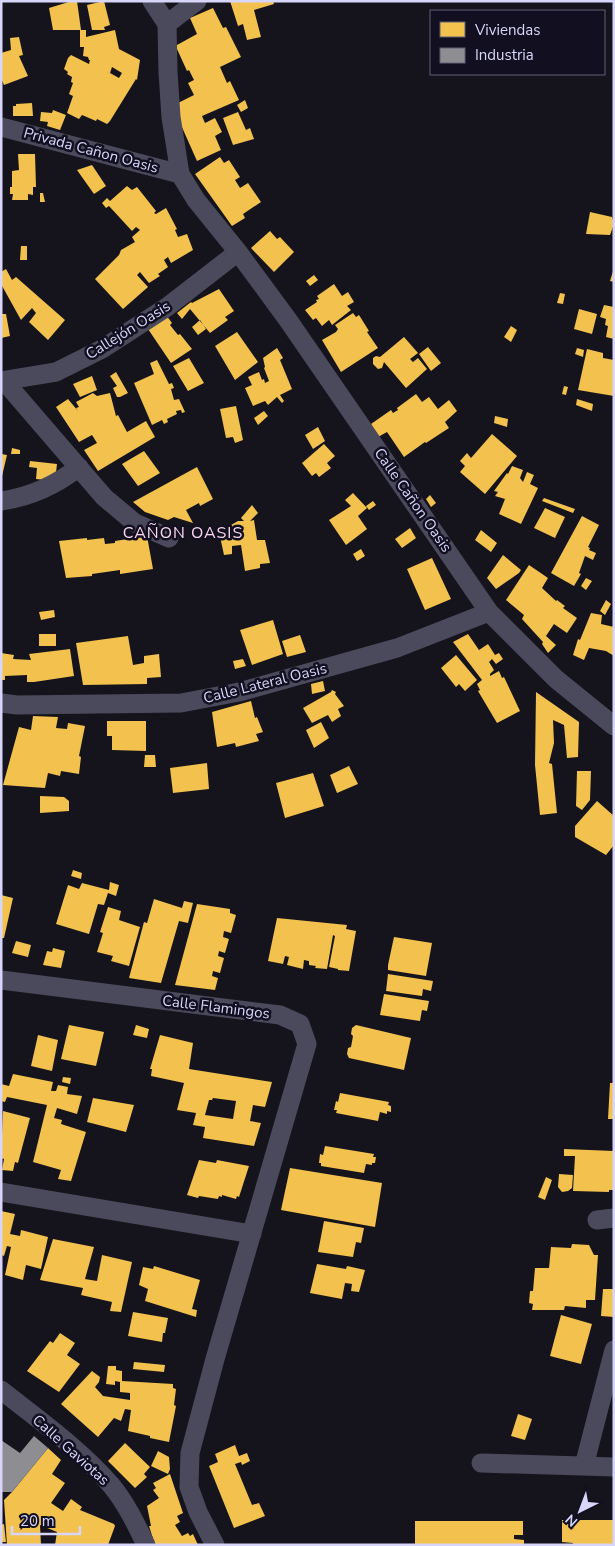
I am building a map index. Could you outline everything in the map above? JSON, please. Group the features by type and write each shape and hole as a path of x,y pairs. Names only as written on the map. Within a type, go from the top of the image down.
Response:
{"street":[{"path":"152,1 167,24 171,118 180,174 196,200 238,252"},
{"path":"167,24 197,1"},
{"name":"Privada Cañon Oasis","path":"1,127 180,174"},
{"name":"Callejón Oasis","path":"3,382 56,372 102,349 167,307 238,252"},
{"name":"Calle Cañon Oasis","path":"238,252 288,320 489,612 556,679 614,726"},
{"name":"Callejón Oasis","path":"3,382 104,498 135,523 169,538"},
{"path":"1,502 38,492 63,480 78,467"},
{"name":"Calle Lateral Oasis","path":"1,703 17,705 181,703 239,692 397,648 489,612"},
{"name":"Calle Flamingos","path":"1,980 280,1015 300,1024 307,1044 215,1359 190,1453 189,1487 198,1512 215,1545"},
{"path":"1,1192 252,1234"},
{"path":"584,1466 614,1350"},
{"name":"Calle Gaviotas","path":"1,1390 72,1446 111,1486 131,1514 146,1545"},
{"path":"481,1463 614,1467"}],"building: Viviendas":[{"path":"77,1 81,30 53,30 49,8"},
{"path":"104,1 110,25 104,27 105,30 92,30 87,5"},
{"path":"230,1 273,1 274,4 254,10 261,37 247,40 243,24 238,26"},
{"path":"213,8 223,28 226,27 241,57 220,67 227,83 230,81 239,100 202,116 205,123 215,118 222,132 215,136 221,150 197,161 181,125 178,103 194,95 188,83 194,80 189,70 187,71 177,45 197,34 190,18"},
{"path":"80,30 86,30 86,37 115,30 119,49 140,60 137,80 107,124 82,115 79,119 67,113 73,96 69,94 73,83 71,82 72,77 64,69 68,58 71,55 89,64 90,60 88,57 83,56 84,47 80,47","holes":["112,67 122,73 119,78 110,73"]},
{"path":"19,37 23,55 19,56 28,76 4,85 1,78 1,53 11,50 10,38"},
{"path":"245,100 248,108 241,112 237,105"},
{"path":"32,103 33,116 13,116 13,106 16,106 16,104"},
{"path":"53,110 66,115 60,130 47,126 48,122 40,121 41,112 52,113"},
{"path":"238,112 246,130 250,128 254,139 233,145 223,118"},
{"path":"18,154 35,154 36,187 33,187 33,195 28,194 28,200 12,200 13,194 10,194 12,171 19,170"},
{"path":"220,157 224,163 229,160 240,177 235,180 240,188 248,183 261,202 243,214 245,218 232,226 195,174"},
{"path":"92,165 106,186 94,194 77,170"},
{"path":"127,186 132,190 137,187 156,211 154,213 156,214 166,208 177,229 175,230 178,237 187,234 193,250 171,263 168,257 164,260 168,267 158,274 160,276 149,283 140,272 137,275 148,287 123,309 95,279 119,255 121,250 135,242 132,237 140,230 136,227 132,231 109,206 106,208 102,203 107,198 110,201"},
{"path":"40,193 43,193 45,202 40,202"},
{"path":"590,212 612,217 614,224 610,235 586,234"},
{"path":"270,231 277,239 280,237 294,252 274,272 251,248"},
{"path":"21,246 27,246 27,260 20,260"},
{"path":"614,268 614,282 610,281"},
{"path":"6,269 12,280 16,277 65,320 48,340 29,322 36,313 32,308 21,320 1,284 1,272"},
{"path":"314,275 318,280 310,286 306,281"},
{"path":"334,284 342,296 348,292 354,302 347,306 351,310 332,325 329,320 322,326 316,318 313,320 305,310 317,302 316,300 319,299 317,296"},
{"path":"219,289 234,311 225,317 228,320 210,333 190,309 182,319 177,313 191,302"},
{"path":"560,293 565,294 563,304 557,303"},
{"path":"604,305 614,307 614,339 606,337 608,326 605,325 606,319 600,317"},
{"path":"579,309 597,314 592,334 574,329"},
{"path":"353,313 356,317 359,315 369,331 367,332 378,348 341,372 322,340 336,332 338,329 335,325"},
{"path":"1,314 6,314 10,336 1,338"},
{"path":"166,315 172,323 170,325 192,349 171,363 148,329"},
{"path":"200,320 206,329 198,335 192,327"},
{"path":"511,326 517,330 511,342 504,337"},
{"path":"237,332 258,362 235,380 215,346"},
{"path":"404,337 418,353 410,359 413,362 418,358 427,369 406,388 384,362 382,368 378,369 373,364 373,358 376,356 380,357"},
{"path":"428,347 441,363 431,371 419,354"},
{"path":"277,348 283,358 280,360 292,389 280,395 284,401 282,403 277,397 268,405 265,401 253,406 245,388 252,385 248,377 259,372 265,383 269,381 264,368 263,358"},
{"path":"577,348 584,350 583,357 575,354"},
{"path":"587,349 603,353 603,358 614,360 614,396 578,390"},
{"path":"189,358 204,383 188,391 173,366"},
{"path":"157,360 169,384 172,383 174,388 171,389 174,400 179,399 185,412 182,413 181,410 176,411 177,414 167,419 168,422 164,424 162,420 152,425 134,383 154,374 150,363"},
{"path":"116,372 128,393 120,397 117,397 113,388 117,386 110,376"},
{"path":"92,376 97,390 80,397 73,384"},
{"path":"564,386 568,387 566,395 562,394"},
{"path":"93,393 97,396 110,393 116,416 118,415 127,432 146,421 155,437 98,471 84,450 97,443 92,435 79,442 56,407 68,399 78,411 76,408 79,407 76,402"},
{"path":"416,394 422,402 429,397 438,409 449,400 457,411 445,422 449,428 404,457 387,432 378,437 371,424 391,410 393,413 398,410 397,408"},
{"path":"577,399 593,404 592,411 576,405"},
{"path":"236,406 243,440 235,443 233,437 226,438 220,409"},
{"path":"264,411 268,416 258,425 254,418"},
{"path":"495,416 508,419 507,427 494,423"},
{"path":"318,427 325,441 313,449 305,435"},
{"path":"492,434 517,456 485,494 460,472 465,466 460,461 467,453 471,458"},
{"path":"324,444 335,456 327,463 331,468 319,477 316,473 312,476 302,463"},
{"path":"12,448 20,450 20,454 11,454"},
{"path":"144,451 160,473 138,486 122,464"},
{"path":"1,454 7,455 2,476 1,476"},
{"path":"30,461 57,464 55,481 36,479 37,468 29,467"},
{"path":"512,466 523,470 520,478 523,482 527,472 534,475 530,484 538,488 521,524 499,514 505,499 495,496 498,492 494,491"},
{"path":"197,467 213,499 200,506 199,503 186,510 193,523 174,517 168,520 145,512 133,502"},
{"path":"353,493 367,508 358,516 367,529 346,545 329,520 351,506 345,500"},
{"path":"430,495 436,503 431,507 426,499"},
{"path":"544,498 575,509 573,513 542,501"},
{"path":"373,501 376,505 369,510 366,506"},
{"path":"252,505 258,513 250,521 254,520 257,540 265,540 270,563 260,564 260,568 245,571 241,545 232,546 232,554 224,555 219,532 238,521 244,521 241,518"},
{"path":"545,508 565,517 555,538 534,528"},
{"path":"582,516 599,525 588,547 590,548 589,550 596,553 593,560 585,556 579,573 581,574 574,586 551,573"},
{"path":"410,528 416,538 402,548 395,539"},
{"path":"481,530 497,543 491,552 475,540"},
{"path":"147,536 153,569 120,574 120,570 92,574 92,576 66,578 59,541 104,538 105,544"},
{"path":"361,549 365,556 357,561 353,554"},
{"path":"503,555 521,570 496,589 487,578"},
{"path":"432,558 451,599 425,610 407,569"},
{"path":"529,565 548,578 542,588 556,601 565,606 563,608 577,618 567,633 554,624 546,636 556,645 548,653 542,644 543,642 522,619 524,615 506,600"},
{"path":"586,578 592,581 586,590 581,586"},
{"path":"606,600 611,604 605,615 600,611"},
{"path":"54,610 55,617 41,620 39,612"},
{"path":"591,613 602,615 601,624 614,627 614,656 606,651 589,648 584,660 573,655 578,639 580,640"},
{"path":"273,620 283,654 252,665 240,630"},
{"path":"39,634 56,634 56,646 39,646"},
{"path":"468,634 479,650 488,644 495,655 499,653 503,659 496,664 492,659 489,662 494,670 490,676 499,671 502,678 504,677 520,711 497,723 478,691 480,690 477,684 482,680 453,642"},
{"path":"300,635 306,652 287,657 282,641"},
{"path":"128,636 133,665 144,663 144,656 159,654 161,677 147,678 147,684 83,685 76,643"},
{"path":"70,649 74,676 34,682 27,682 27,675 5,676 5,680 1,680 1,653 14,655 13,659 31,660 29,654"},
{"path":"456,655 477,680 465,691 459,684 456,687 441,668"},
{"path":"243,659 246,666 235,669 233,661"},
{"path":"323,681 325,691 312,694 311,684"},
{"path":"332,690 336,692 335,694 344,706 338,709 341,716 332,722 328,715 312,723 303,708"},
{"path":"536,692 579,722 578,757 567,758 564,725 553,720 554,743 549,763 552,764 557,813 540,815 535,765"},
{"path":"251,701 255,718 257,717 263,732 256,734 259,741 236,747 235,743 217,747 212,712"},
{"path":"33,716 58,717 56,728 67,729 68,723 85,726 79,756 81,757 79,774 61,771 60,776 48,773 45,788 3,785 19,727 31,730"},
{"path":"107,721 146,721 146,751 112,750 112,736 107,736"},
{"path":"321,722 329,738 314,748 306,730"},
{"path":"145,755 155,755 156,767 144,767"},
{"path":"207,763 209,789 173,793 170,768"},
{"path":"349,766 358,784 337,793 330,775"},
{"path":"577,771 591,771 590,800 582,810 576,806"},
{"path":"313,773 324,806 285,818 276,783"},
{"path":"40,796 64,797 69,801 69,811 40,813"},
{"path":"597,801 614,816 614,845 606,855 575,837 575,826"},
{"path":"73,870 82,873 81,879 71,876"},
{"path":"110,882 119,885 116,896 108,893 104,905 98,904 89,934 56,924 68,885 79,889 82,883 109,890"},
{"path":"1,895 13,898 4,938 1,938"},
{"path":"154,899 182,908 184,901 193,903 188,923 179,921 161,983 129,978 144,922 147,923"},
{"path":"197,904 230,909 230,913 236,915 231,933 224,931 223,937 229,939 225,953 219,951 218,956 224,958 220,973 213,971 212,976 218,978 215,990 175,985"},
{"path":"108,907 121,911 119,920 140,927 129,966 111,961 113,956 97,952 103,933 100,932"},
{"path":"277,918 347,925 346,929 356,931 349,971 329,967 335,936 333,935 327,969 315,968 316,966 309,965 309,961 304,960 303,969 287,965 289,957 285,956 283,964 268,961"},
{"path":"394,937 432,943 426,976 388,970"},
{"path":"16,941 31,945 28,957 12,953"},
{"path":"53,948 65,951 61,968 43,965 47,951 52,952"},
{"path":"388,974 433,981 431,991 423,989 422,996 386,991"},
{"path":"384,994 429,1001 427,1011 422,1010 420,1021 380,1015"},
{"path":"69,1025 104,1032 96,1066 61,1059"},
{"path":"136,1025 149,1029 147,1038 133,1035"},
{"path":"356,1025 411,1038 404,1070 349,1058 347,1054 348,1048 351,1047 352,1028"},
{"path":"38,1035 58,1040 52,1071 31,1066"},
{"path":"160,1035 193,1043 189,1069 272,1082 265,1107 253,1105 250,1121 261,1123 254,1146 203,1138 205,1127 193,1125 196,1113 177,1110 184,1083 151,1076 152,1069 150,1069","holes":["213,1098 236,1101 233,1119 205,1115 209,1100"]},
{"path":"13,1074 53,1082 51,1091 56,1091 58,1085 68,1087 67,1094 82,1096 77,1114 57,1108 54,1118 62,1120 61,1124 86,1132 71,1181 58,1179 61,1170 33,1162 47,1105 7,1097 5,1102 1,1101 1,1084 9,1086"},
{"path":"63,1077 71,1078 70,1084 62,1082"},
{"path":"610,1083 614,1083 614,1119 608,1119"},
{"path":"340,1093 389,1102 388,1105 391,1106 391,1112 387,1111 387,1114 380,1112 378,1121 336,1113 337,1110 334,1110"},
{"path":"93,1098 134,1105 126,1132 87,1122"},
{"path":"3,1111 30,1118 18,1163 15,1162 13,1171 2,1170 4,1159 1,1158"},
{"path":"325,1146 374,1154 373,1157 376,1157 375,1163 372,1163 372,1165 366,1164 364,1173 321,1166 321,1163 319,1163 320,1154 323,1155"},
{"path":"564,1149 614,1151 614,1190 609,1190 609,1192 573,1191 575,1156 564,1156"},
{"path":"199,1160 216,1163 217,1160 249,1166 239,1197 237,1196 236,1199 222,1195 218,1199 199,1196 198,1198 187,1195"},
{"path":"290,1168 382,1183 375,1227 281,1210"},
{"path":"559,1174 573,1175 572,1188 568,1191 562,1192 558,1187"},
{"path":"546,1177 552,1180 545,1200 538,1197"},
{"path":"1,1211 15,1214 10,1234 20,1236 21,1230 48,1237 41,1269 26,1265 23,1280 5,1275 11,1247 7,1246 4,1256 1,1255"},
{"path":"324,1221 364,1228 361,1243 356,1242 353,1257 318,1252"},
{"path":"53,1239 94,1247 85,1279 97,1281 102,1255 132,1262 121,1312 110,1311 112,1302 81,1295 83,1288 40,1280"},
{"path":"572,1244 589,1245 594,1255 598,1255 595,1300 586,1300 586,1308 565,1306 564,1310 532,1310 533,1304 529,1303 530,1291 533,1291 535,1268 549,1268 551,1247 571,1248"},
{"path":"317,1264 346,1269 347,1266 365,1270 359,1292 351,1291 352,1284 345,1283 342,1299 310,1293"},
{"path":"154,1266 200,1280 192,1309 197,1310 196,1317 145,1301 148,1289 139,1285 143,1267 153,1269"},
{"path":"603,1289 614,1289 614,1317 601,1316"},
{"path":"133,1312 168,1318 162,1342 128,1336"},
{"path":"561,1315 592,1324 581,1364 550,1356"},
{"path":"60,1333 75,1343 67,1355 80,1364 59,1392 27,1371 50,1341 53,1343"},
{"path":"134,1362 165,1365 164,1372 133,1369"},
{"path":"108,1366 116,1366 116,1370 122,1371 122,1381 173,1384 173,1388 176,1389 174,1405 176,1406 169,1442 128,1431 131,1410 125,1409 121,1421 114,1418 98,1437 61,1404 92,1371 100,1377 95,1387 103,1396 130,1400 130,1393 120,1392 120,1382 115,1381 115,1385 106,1384"},
{"path":"518,1414 532,1419 525,1440 511,1436"},
{"path":"125,1443 150,1467 144,1474 147,1477 135,1488 108,1461"},
{"path":"235,1445 239,1456 247,1453 250,1461 242,1465 241,1462 235,1464 252,1505 259,1503 265,1516 234,1528 209,1466 218,1462 215,1454"},
{"path":"48,1448 61,1460 52,1474 65,1483 51,1503 63,1511 71,1499 82,1507 80,1510 114,1524 115,1526 108,1545 55,1545 57,1532 40,1525 41,1545 7,1545 4,1500"},
{"path":"158,1451 169,1457 170,1469 168,1474 151,1466"},
{"path":"170,1474 183,1513 177,1516 180,1522 175,1525 182,1536 188,1533 190,1536 193,1534 198,1545 155,1545 149,1526 151,1526 147,1506 159,1498 153,1490 156,1488 153,1483"},
{"path":"562,1520 614,1520 614,1545 573,1545 573,1543 562,1542"},
{"path":"415,1521 523,1521 523,1535 514,1535 514,1539 524,1540 524,1545 415,1545"},
{"path":"4,1524 6,1542 1,1542 1,1525"}],"building: Industria":[{"path":"34,1436 48,1448 12,1492 1,1492 1,1440 20,1453"}],"district":[{"name":"CAÑON OASIS","path":"183,533"}]}
